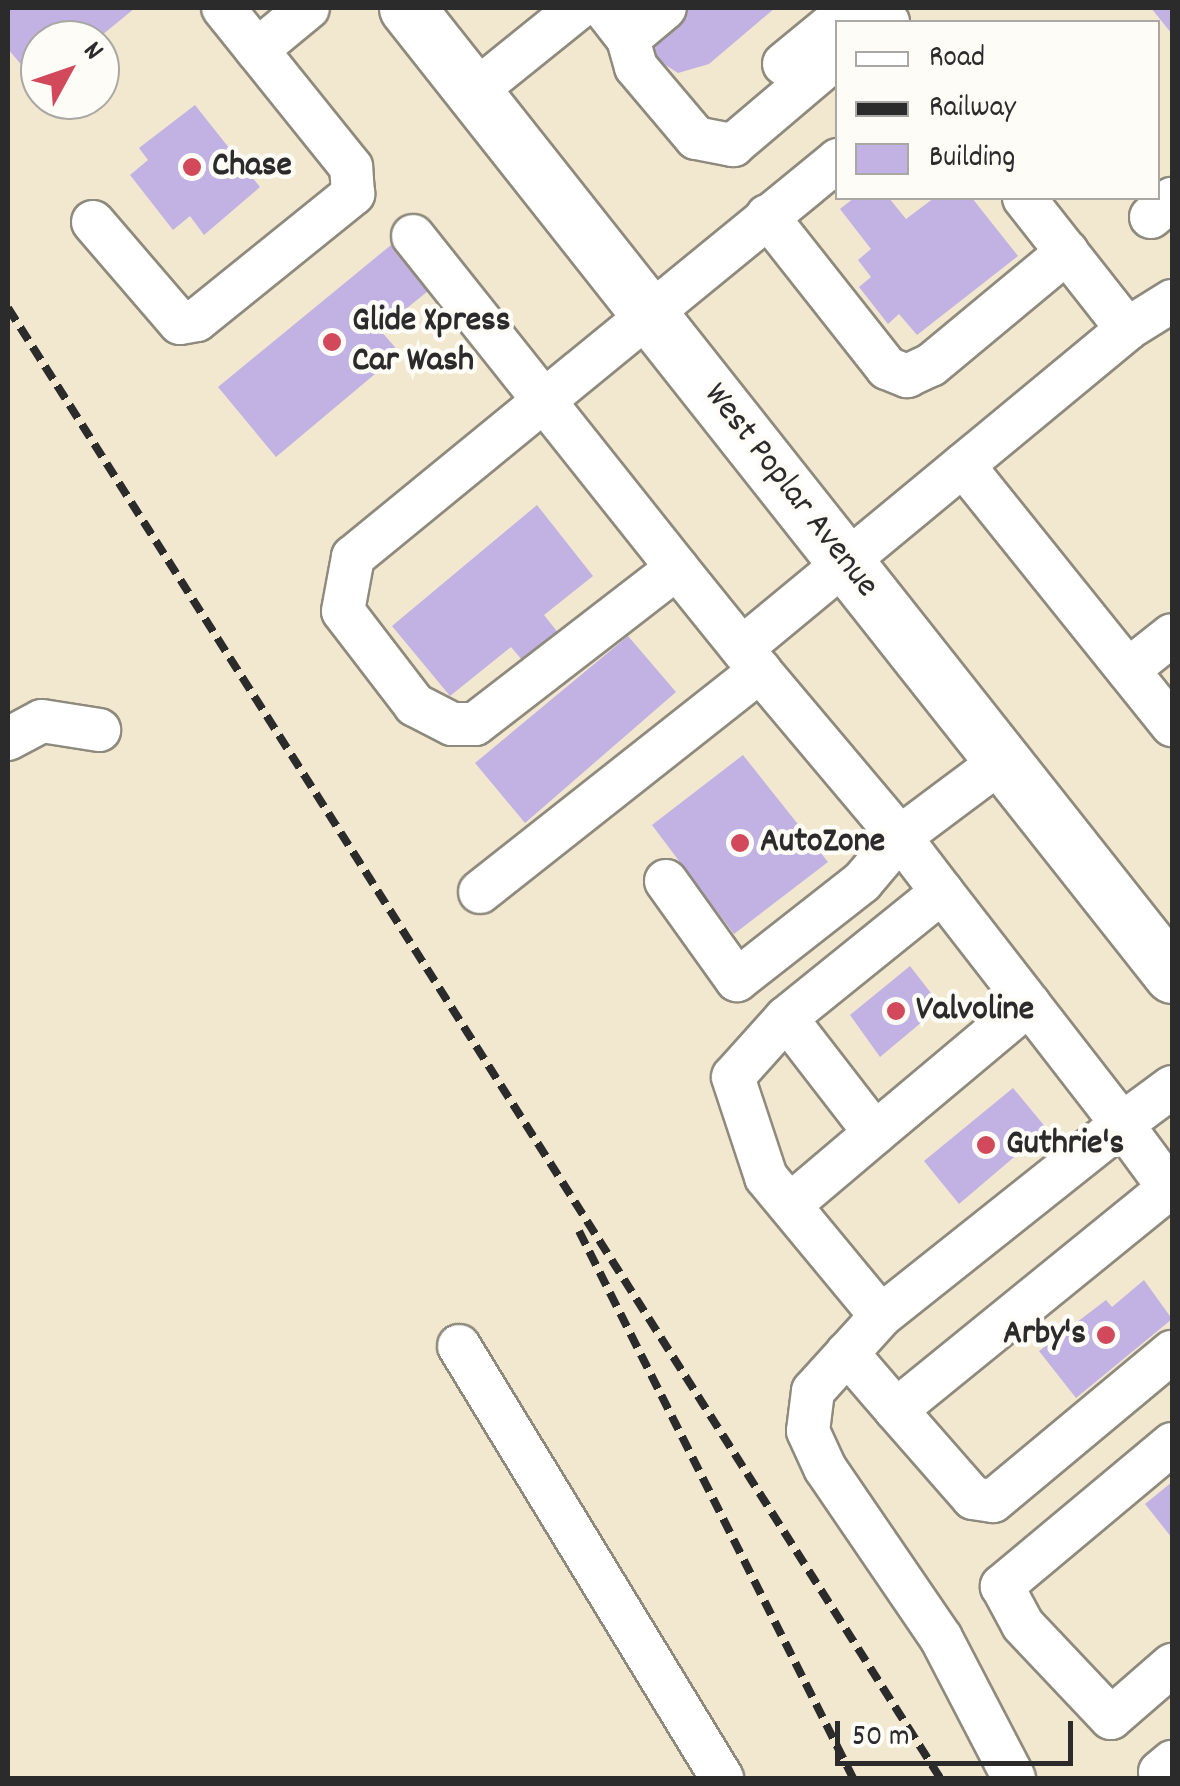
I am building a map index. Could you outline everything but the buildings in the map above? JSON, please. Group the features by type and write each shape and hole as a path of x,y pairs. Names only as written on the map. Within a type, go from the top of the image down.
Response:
{"main road":[{"name":"West Poplar Avenue","path":"407,8 1172,974"}],"lane":[{"path":"92,222 180,323 197,320 353,194 351,167 223,8"},
{"path":"257,50 308,8"},
{"path":"474,92 578,8"},
{"path":"665,8 616,23 636,67 696,138 733,145 835,59"},
{"path":"838,20 874,15"},
{"path":"696,138 835,22"},
{"path":"677,568 475,724 452,724 415,705 344,611 353,557 835,162"},
{"path":"1026,200 1127,329"},
{"path":"767,216 887,368 907,376 930,365 1067,252"},
{"path":"414,236 677,568 900,837 1171,1190 896,1410"},
{"path":"480,892 751,659 846,562 1127,329 1172,301"},
{"path":"963,465 1172,725"},
{"path":"1128,670 1172,635"},
{"path":"8,738 42,721 99,730"},
{"path":"666,880 737,980 862,882 900,837 1003,760"},
{"path":"881,1316 766,1177 733,1077 786,1018 942,892"},
{"path":"790,1205 1029,1004"},
{"path":"786,1018 875,1132"},
{"path":"1014,1778 941,1638 825,1468 808,1431 813,1390 881,1316 1172,1087"},
{"path":"459,1346 722,1778"},
{"path":"848,1353 973,1498 993,1500 1172,1352"},
{"path":"1172,1444 1002,1586 1023,1626 1111,1718 1172,1664"}],"railway":[{"path":"8,308 940,1778"},
{"path":"579,1231 853,1778"}],"place":[{"name":"Chase","path":"192,167"},
{"name":"Glide Xpress Car Wash","path":"332,342"},
{"name":"AutoZone","path":"740,843"},
{"name":"Valvoline","path":"896,1011"},
{"name":"Guthrie's","path":"986,1145"},
{"name":"Arby's","path":"1106,1335"}]}
